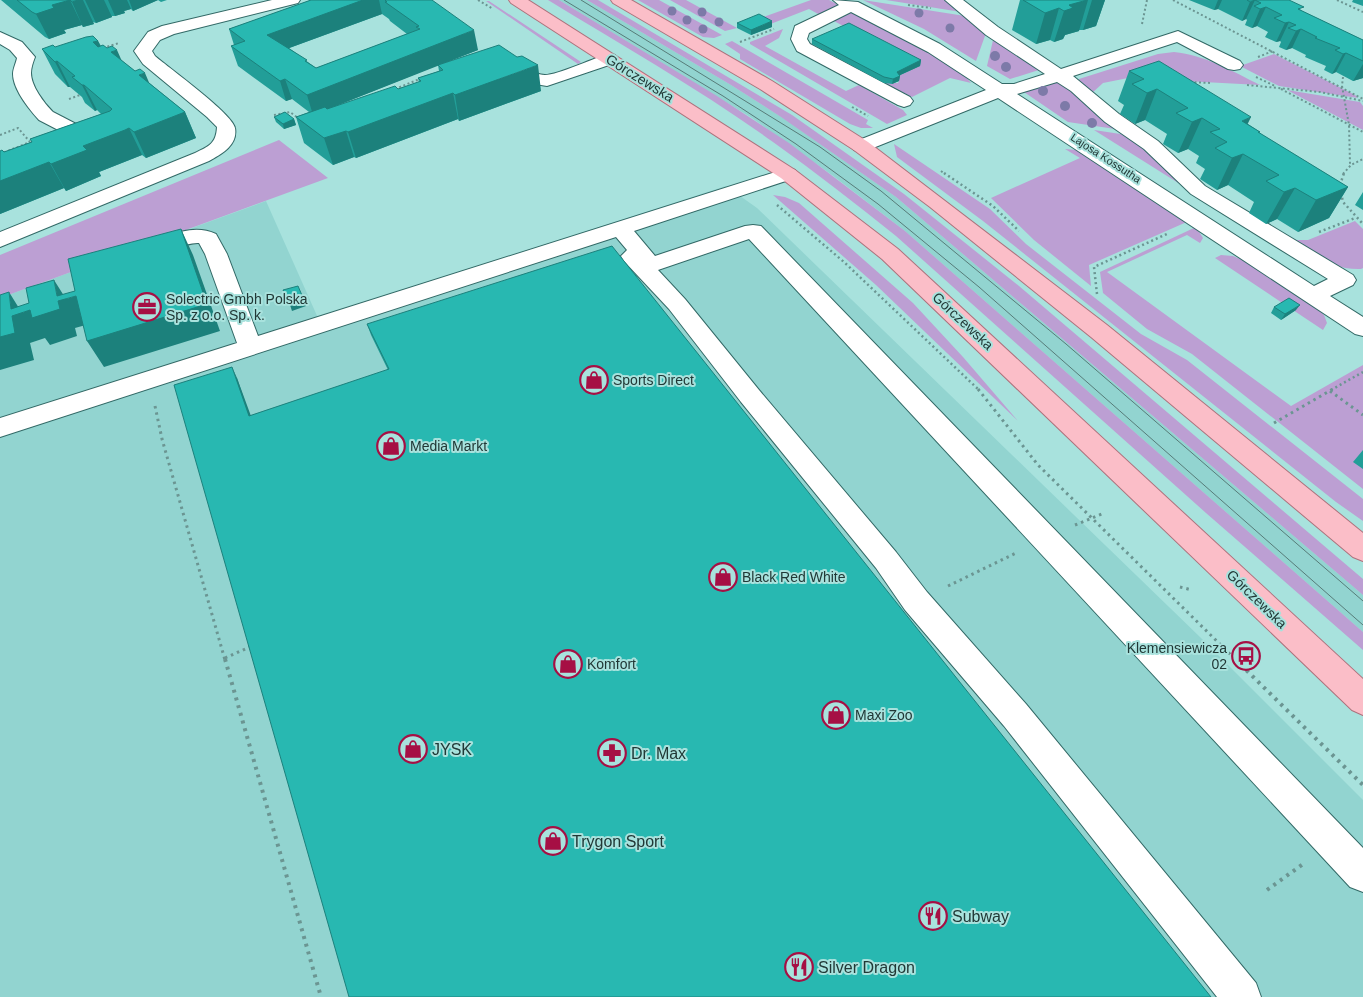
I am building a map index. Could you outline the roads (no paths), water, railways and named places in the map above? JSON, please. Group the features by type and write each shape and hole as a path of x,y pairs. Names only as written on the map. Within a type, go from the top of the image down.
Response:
{"main road":[{"name":"Górczewska","path":"517,0 788,174 846,218 911,272 1363,700"},
{"path":"619,0 766,86 861,146 1085,320 1363,549"}],"street":[{"path":"0,240 202,157 217,149 226,138 226,126 192,104 149,60 143,51 154,36 218,8 292,0"},
{"path":"953,0 992,31 1060,74 1112,118 1151,145 1198,190 1354,276"},
{"path":"847,3 801,30 799,39 803,47 904,101"},
{"name":"Lajosa Kossutha","path":"847,3 934,48 1001,90 1363,328"},
{"path":"861,146 1001,90 1016,89 1178,36 1234,65"},
{"path":"0,37 16,46 26,57 22,73 24,84 46,116 101,145"},
{"path":"490,61 500,60 529,78 546,81 609,59"},
{"path":"0,428 788,174"},
{"path":"614,230 651,265 753,231 1363,874"},
{"path":"614,230 677,304 879,552 916,601 1015,716 1242,997"},
{"path":"133,256 186,238 202,236 208,239 216,254 250,347"},
{"path":"1313,295 1354,276"}],"tram line":[{"path":"564,0 723,96 796,144 878,204 979,287 1363,625"},
{"path":"581,0 820,147 881,191 1066,344 1363,601"}],"place":[{"name":"Solectric Gmbh Polska Sp. z o.o. Sp. k.","path":"147,307"},
{"name":"Sports Direct","path":"594,380"},
{"name":"Media Markt","path":"391,446"},
{"name":"Black Red White","path":"723,577"},
{"name":"Klemensiewicza 02","path":"1246,656"},
{"name":"Komfort","path":"568,664"},
{"name":"Maxi Zoo","path":"836,715"},
{"name":"JYSK","path":"413,749"},
{"name":"Dr. Max","path":"612,753"},
{"name":"Trygon Sport","path":"553,841"},
{"name":"Subway","path":"933,916"},
{"name":"Silver Dragon","path":"799,967"}]}
